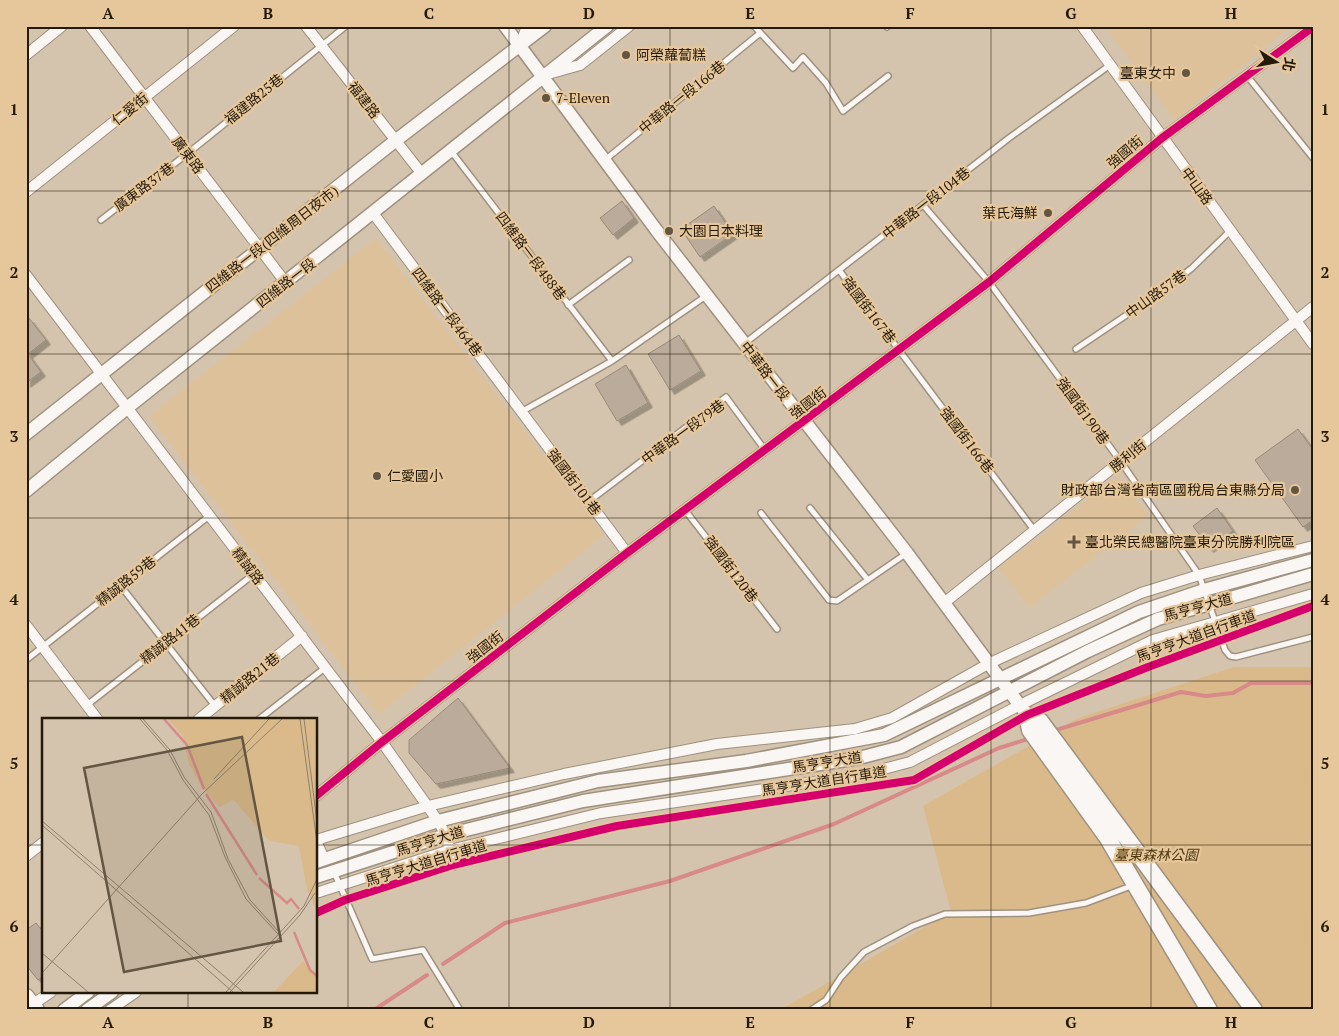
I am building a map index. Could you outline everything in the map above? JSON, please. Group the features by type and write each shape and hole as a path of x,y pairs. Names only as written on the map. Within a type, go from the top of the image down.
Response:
{"main road":[{"path":"1023,710 1030,730 1106,837 1209,1010"},
{"path":"1023,710 1040,721 1254,1010"}],"street":[{"path":"26,56 62,26"},
{"name":"廣東路","path":"90,26 286,283"},
{"name":"仁愛街","path":"26,192 234,26"},
{"name":"福建路","path":"306,26 422,174"},
{"name":"中華路一段","path":"505,26 706,295 907,553 1023,710"},
{"path":"520,46 527,26"},
{"path":"520,46 545,26"},
{"name":"四維路一段","path":"26,491 127,408 607,26"},
{"name":"四維路一段","path":"544,76 580,65 629,26"},
{"name":"中山路","path":"1082,26 1313,344"},
{"name":"強國街","path":"318,794 382,742 627,553 989,282 1162,138 1313,28"},
{"name":"四維路一段(四維周日夜市)","path":"26,434 395,141 520,46"},
{"name":"四維路一段464巷","path":"373,213 521,412"},
{"name":"精誠路","path":"26,275 382,742 438,821 446,835 453,865"},
{"name":"勝利街","path":"944,603 1313,307"},
{"name":"強國街101巷","path":"521,412 627,553"},
{"name":"馬亨亨大道","path":"320,861 438,821 598,781 746,760 856,734 892,718 988,664 1141,593 1200,575 1313,546"},
{"name":"馬亨亨大道","path":"318,839 428,806 596,767 717,744 856,734 884,735 1130,616 1204,590 1313,560"},
{"name":"馬亨亨大道","path":"318,876 446,835 597,798 859,758 901,747 1088,651 1158,619 1313,574"},
{"name":"馬亨亨大道","path":"318,892 450,850 601,813 862,775 910,762 1023,710 1152,640 1313,594"},
{"path":"26,625 96,718"},
{"name":"精誠路21巷","path":"201,718 302,636"},
{"path":"859,758 862,775"},
{"path":"596,767 598,781"},
{"path":"597,798 601,813"},
{"path":"26,856 42,844"},
{"path":"31,1005 48,994"},
{"path":"64,1010 85,994"},
{"path":"87,1010 109,994"},
{"path":"110,1010 133,994"}],"lane":[{"name":"福建路25巷","path":"187,154 346,26"},
{"path":"754,26 759,34 793,68 804,57 826,83 843,111 888,76"},
{"name":"中華路一段166巷","path":"604,160 759,34"},
{"name":"中華路一段104巷","path":"744,344 924,206 1009,138 1111,64"},
{"path":"1248,77 1313,158"},
{"name":"四維路一段488巷","path":"450,151 612,362"},
{"name":"廣東路37巷","path":"101,220 187,154"},
{"name":"強國街190巷","path":"924,206 989,282 1121,462 1200,575 1214,622 1225,650 1230,656 1236,657 1313,637"},
{"name":"中山路57巷","path":"1076,349 1162,291 1192,268 1230,231"},
{"path":"568,305 629,260"},
{"name":"強國街167巷","path":"839,270 899,350"},
{"path":"521,412 612,362 706,295"},
{"name":"強國街166巷","path":"899,350 1034,530"},
{"name":"中華路一段79巷","path":"588,502 726,398 765,450"},
{"path":"810,508 868,580"},
{"name":"強國街120巷","path":"685,510 777,629"},
{"path":"761,513 829,600 837,601 907,553"},
{"name":"精誠路59巷","path":"26,660 210,515"},
{"name":"精誠路41巷","path":"87,706 254,574"},
{"path":"120,585 216,707"},
{"path":"261,718 326,667"},
{"path":"334,871 372,959 423,950 460,1010"},
{"path":"811,1010 826,1000 841,977 864,952 929,920 945,914 1039,911 1086,903 1134,885"}],"shaded area":[{"name":"臺東女中","path":"1105,26 1292,26 1174,120"},
{"name":"仁愛國小","path":"376,238 604,535 379,714 149,416"},
{"name":"臺北榮民總醫院臺東分院勝利院區","path":"1118,476 1148,516 1029,608 999,568"}],"green space":[{"name":"臺東森林公園","path":"1234,667 1313,667 1313,1010 780,1010 951,912 923,806 1078,718"}],"building":[{"path":"622,201 634,218 613,235 600,218"},
{"path":"714,206 733,234 700,257 681,229"},
{"path":"29,318 46,340 28,354 41,372 26,383 26,320"},
{"path":"679,335 701,371 670,390 648,354"},
{"path":"626,365 648,403 617,421 595,384"},
{"name":"財政部台灣省南區國稅局台東縣分局","path":"1298,429 1311,447 1313,447 1313,520 1303,527 1255,460"},
{"path":"1217,508 1233,531 1209,548 1193,526"},
{"path":"458,698 510,768 436,784 409,753 409,740"},
{"path":"36,923 42,930 42,977 38,980 26,965 26,930"}],"waterway":[{"path":"1056,730 1181,692 1206,696 1233,693 1251,683 1313,683"},
{"path":"443,964 505,923 670,881 834,824 999,748 1028,739"},
{"path":"374,1010 427,975"}],"cycle path":[{"path":"318,794 382,742 627,553 989,282 1162,138 1313,27"},
{"name":"馬亨亨大道自行車道","path":"318,912 345,900 453,865 617,826 914,780 1027,715 1148,667 1313,606"}],"place":[{"name":"阿榮蘿蔔糕","path":"626,55"},
{"name":"臺東女中","path":"1186,73"},
{"name":"7-Eleven","path":"546,98"},
{"name":"葉氏海鮮","path":"1048,213"},
{"name":"大園日本料理","path":"669,231"},
{"name":"仁愛國小","path":"377,476"},
{"name":"財政部台灣省南區國稅局台東縣分局","path":"1295,490"},
{"name":"臺北榮民總醫院臺東分院勝利院區","path":"1074,542"}]}
